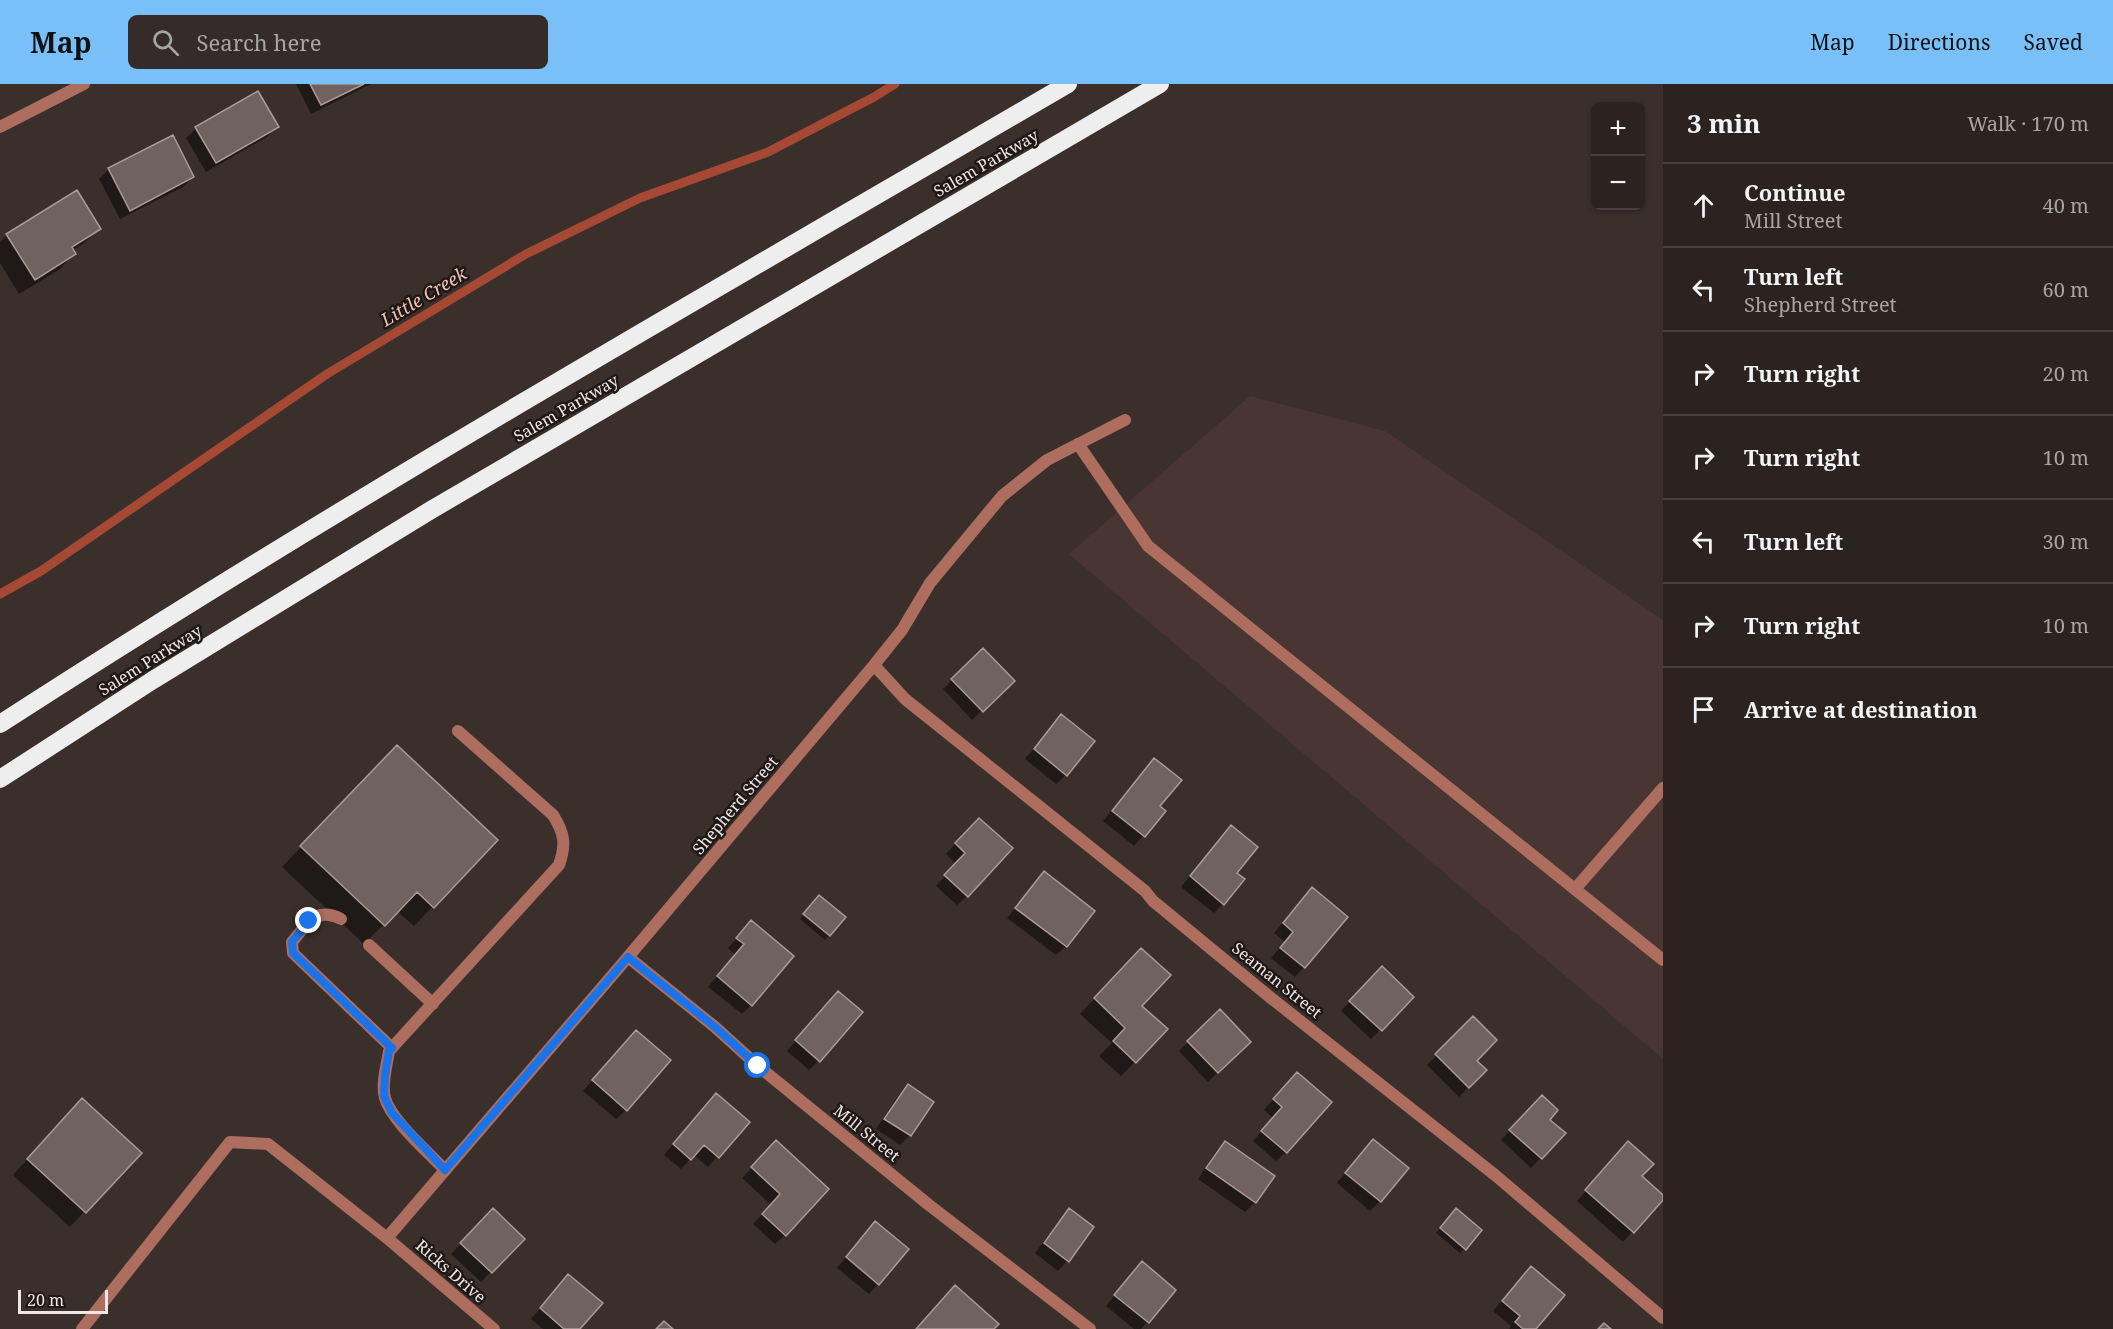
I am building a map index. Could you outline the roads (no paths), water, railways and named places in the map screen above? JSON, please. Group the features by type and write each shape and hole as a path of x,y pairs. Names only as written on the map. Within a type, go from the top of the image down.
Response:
{"highway":[{"name":"Salem Parkway","path":"0,724 138,635 397,476 1068,84"},
{"name":"Salem Parkway","path":"0,779 153,680 431,510 1160,84"}],"street":[{"path":"0,127 84,84"},
{"name":"Shepherd Street","path":"387,1238 874,665 902,630 930,583 1002,496 1047,460 1125,420"},
{"path":"1078,444 1148,546 1663,960"},
{"name":"Seaman Street","path":"874,665 905,699 1145,891 1153,901 1271,998 1495,1175 1663,1318"},
{"path":"445,1170 392,1113 384,1096 389,1051 559,865 563,854 562,829 553,816 458,731"},
{"path":"1575,889 1663,788"},
{"path":"341,919 331,914 320,915 309,921 292,942 293,953 392,1048"},
{"path":"369,945 433,1004"},
{"name":"Mill Street","path":"628,957 920,1198 1090,1329"},
{"name":"Ricks Drive","path":"82,1329 230,1142 268,1144 387,1238 494,1329"}],"waterway":[{"name":"Little Creek","path":"0,594 41,571 327,374 526,254 640,198 768,152 895,84"}]}
